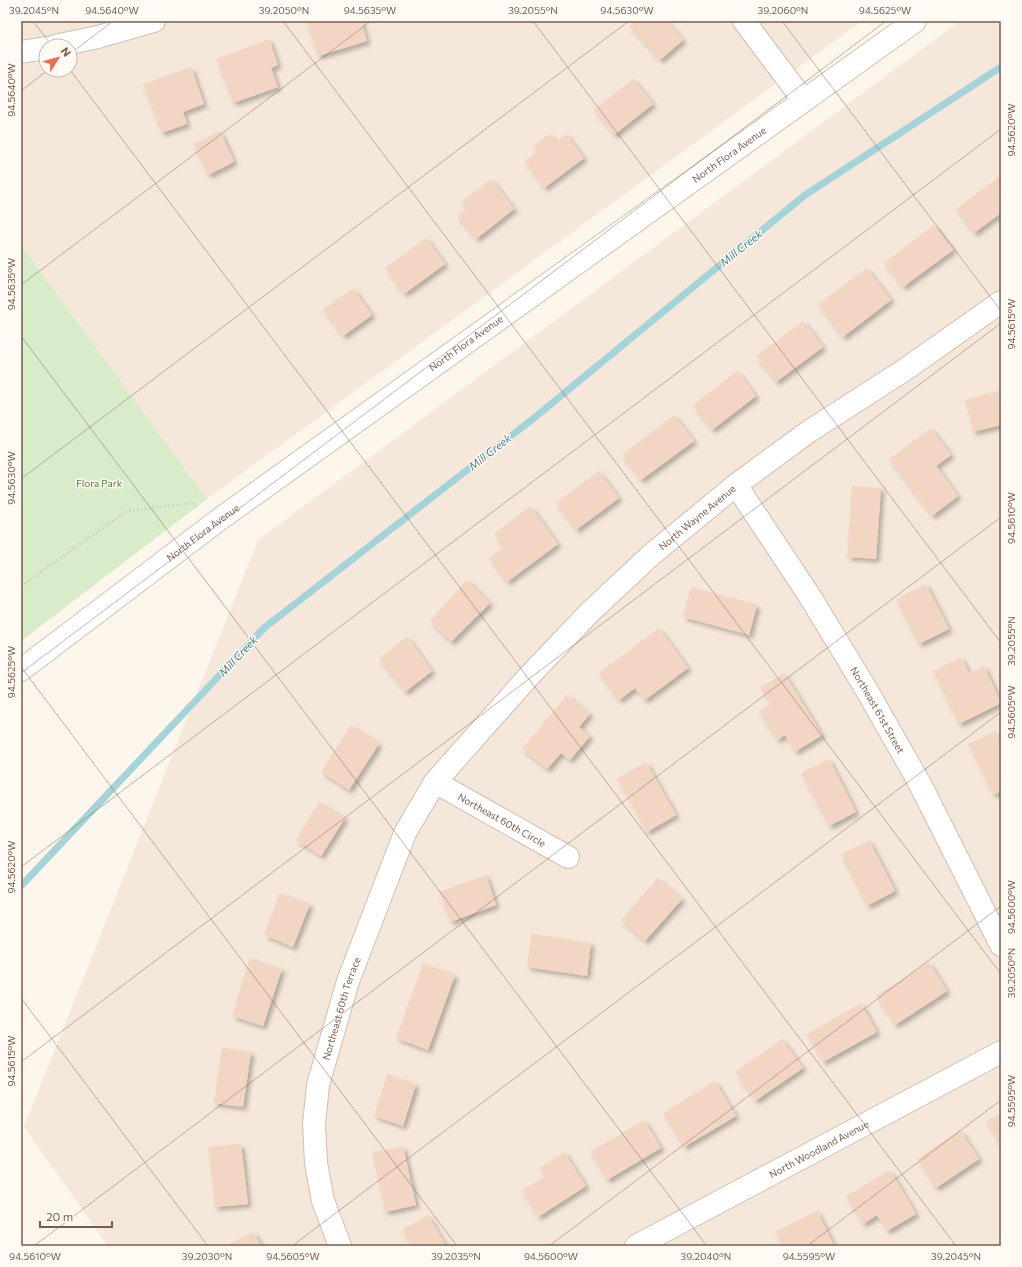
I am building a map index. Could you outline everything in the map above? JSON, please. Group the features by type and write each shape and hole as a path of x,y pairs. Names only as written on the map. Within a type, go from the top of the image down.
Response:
{"street":[{"path":"78,41 154,21"},
{"path":"744,21 804,100"},
{"name":"North Flora Avenue","path":"21,670 220,519 915,21"},
{"path":"21,52 38,49"},
{"name":"North Wayne Avenue","path":"435,782 530,675 589,613 651,555 736,485 808,432 903,371 1000,305"},
{"name":"Northeast 61st Street","path":"736,485 809,595 866,689 920,784 1001,945"},
{"name":"Northeast 60th Circle","path":"435,782 568,857"},
{"name":"Northeast 60th Terrace","path":"340,1246 323,1201 316,1162 314,1124 318,1085 348,981 405,833 435,782"},
{"name":"North Woodland Avenue","path":"636,1246 1001,1052"}],"path":[{"path":"21,586 127,512 192,503 200,512"}],"shaded area":[{"path":"21,21 862,21 207,499 21,245"},
{"path":"960,21 1001,21 1001,1246 108,1246 24,1127 258,540"}],"green space":[{"name":"Flora Park","path":"21,245 207,499 21,641"}],"building":[{"path":"306,21 361,21 367,41 318,56"},
{"path":"635,21 667,21 683,40 660,60 629,26"},
{"path":"269,39 278,65 271,68 278,87 233,103 216,59"},
{"path":"191,67 204,104 183,112 187,124 161,133 143,84"},
{"path":"633,79 653,104 614,135 594,110"},
{"path":"220,131 234,162 208,175 193,144"},
{"path":"550,134 556,142 566,134 584,158 544,188 525,161 537,151 533,146"},
{"path":"1001,175 1001,213 974,233 956,209"},
{"path":"491,179 514,209 476,239 457,216 467,209 461,202"},
{"path":"934,225 953,250 903,287 884,263"},
{"path":"426,238 445,264 404,294 385,268"},
{"path":"867,268 891,300 843,337 818,304"},
{"path":"353,288 372,315 343,336 323,310"},
{"path":"803,321 823,347 776,382 756,356"},
{"path":"737,371 756,396 712,430 693,405"},
{"path":"1001,390 1001,425 973,432 965,400"},
{"path":"674,415 694,441 641,480 622,455"},
{"path":"931,428 951,455 936,466 958,496 932,516 889,459"},
{"path":"599,471 619,498 576,530 556,503"},
{"path":"852,486 881,488 876,559 847,557"},
{"path":"530,506 558,544 507,582 489,558 504,547 494,534"},
{"path":"467,580 490,603 451,642 430,621"},
{"path":"926,584 949,629 919,644 896,599"},
{"path":"691,587 757,605 749,635 683,617"},
{"path":"659,628 688,668 645,700 635,688 619,700 599,673"},
{"path":"407,637 432,671 405,692 379,658"},
{"path":"961,657 969,673 984,666 1001,703 959,724 933,671"},
{"path":"784,673 822,735 795,752 785,735 777,740 759,711 770,704 760,688"},
{"path":"567,695 590,714 579,727 590,736 570,760 561,753 547,769 522,749"},
{"path":"351,725 379,744 349,790 321,772"},
{"path":"996,731 1001,741 1001,791 993,795 968,744"},
{"path":"829,759 856,812 829,826 801,773"},
{"path":"646,762 676,815 647,832 617,779"},
{"path":"319,802 345,818 321,856 296,840"},
{"path":"869,840 895,891 867,906 841,855"},
{"path":"486,875 496,905 450,922 439,892"},
{"path":"658,878 682,899 645,941 621,920"},
{"path":"280,893 310,904 293,947 264,935"},
{"path":"531,934 591,943 587,976 527,967"},
{"path":"250,958 282,969 263,1026 232,1016"},
{"path":"929,962 947,991 895,1025 876,996"},
{"path":"423,963 455,975 428,1050 396,1038"},
{"path":"861,1003 877,1032 823,1062 807,1034"},
{"path":"782,1039 803,1068 755,1101 735,1072"},
{"path":"222,1048 251,1052 243,1107 214,1103"},
{"path":"387,1074 416,1084 403,1126 374,1116"},
{"path":"715,1081 736,1116 684,1147 663,1113"},
{"path":"1001,1113 1001,1146 986,1121"},
{"path":"644,1120 661,1148 607,1180 590,1152"},
{"path":"960,1130 979,1159 936,1188 917,1159"},
{"path":"241,1144 248,1204 215,1207 208,1147"},
{"path":"403,1146 416,1205 385,1212 372,1152"},
{"path":"564,1152 586,1186 538,1217 522,1191 545,1176 540,1168"},
{"path":"890,1170 916,1214 887,1231 877,1215 863,1224 846,1196"},
{"path":"817,1211 834,1246 783,1246 775,1232"},
{"path":"428,1215 446,1246 411,1246 402,1230"},
{"path":"254,1232 261,1246 226,1246"}],"waterway":[{"name":"Mill Creek","path":"21,886 264,628 534,418 805,195 1001,67"}]}
